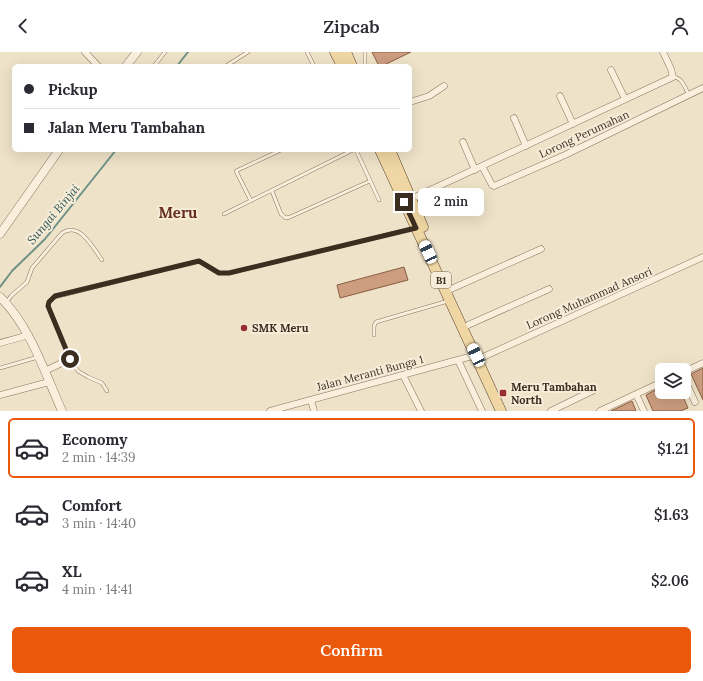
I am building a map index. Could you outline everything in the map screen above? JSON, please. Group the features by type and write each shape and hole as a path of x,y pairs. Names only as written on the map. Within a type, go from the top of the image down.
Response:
{"main road":[{"path":"335,52 341,64"},
{"path":"346,52 351,64"},
{"name":"B1","path":"381,152 450,300 509,411"},
{"name":"B1","path":"391,152 468,325 501,411"}],"street":[{"path":"85,52 96,64"},
{"path":"128,64 137,52"},
{"path":"411,199 672,77 672,68 663,52"},
{"path":"611,70 625,99"},
{"path":"412,101 429,96 444,86"},
{"name":"Lorong Perumahan","path":"482,166 492,185 494,186 564,155 703,88"},
{"path":"560,96 573,124"},
{"path":"514,118 526,146"},
{"path":"463,142 475,170"},
{"path":"0,234 58,152"},
{"path":"451,289 541,249"},
{"name":"Lorong Muhammad Ansori","path":"479,356 703,257"},
{"path":"468,325 549,289"},
{"path":"3,300 19,318 29,335 62,411"},
{"path":"0,343 29,335"},
{"name":"Jalan Meranti Bunga 1","path":"270,411 458,360 479,356"},
{"path":"45,371 70,359"},
{"path":"458,360 482,411"},
{"path":"691,369 703,363"},
{"path":"403,375 421,411"},
{"path":"0,395 49,382"},
{"path":"600,411 655,385"},
{"path":"552,411 594,390"},
{"path":"691,393 695,402"},
{"path":"636,394 644,411"},
{"path":"311,400 314,411"}],"lane":[{"path":"156,64 165,52"},
{"path":"229,64 248,52"},
{"path":"307,52 313,64"},
{"path":"365,52 365,64"},
{"path":"672,77 680,79 689,95"},
{"path":"251,200 236,172 277,152"},
{"path":"224,214 349,152"},
{"path":"357,152 379,200"},
{"path":"272,191 281,214 286,218 370,181"},
{"path":"107,391 102,383 78,371 70,359 48,306 49,302 55,296 199,261 219,273 229,273 416,228"},
{"path":"3,300 11,296 27,282 31,270 38,260 66,230 71,229 78,231 102,260"},
{"path":"374,335 374,326 376,322 450,300"},
{"path":"0,368 38,357"}],"building":[{"path":"372,52 411,52 386,64 378,64"},
{"path":"404,267 408,280 340,298 337,285"},
{"path":"703,368 703,400 691,374"},
{"path":"655,390 655,399 684,399 688,408 680,411 653,411 646,395"},
{"path":"632,401 636,411 611,411"}],"waterway":[{"name":"Sungai Binjai","path":"179,64 188,52"},
{"name":"Sungai Binjai","path":"0,287 12,271 45,239 114,152"}],"place":[{"name":"SMK Meru","path":"244,328"},
{"name":"Meru Tambahan North","path":"503,393"}],"district":[{"name":"Meru","path":"178,212"}],"route":[{"path":"70,359 48,306 51,299 55,296 199,261 219,273 229,273 416,228 404,202"}]}
